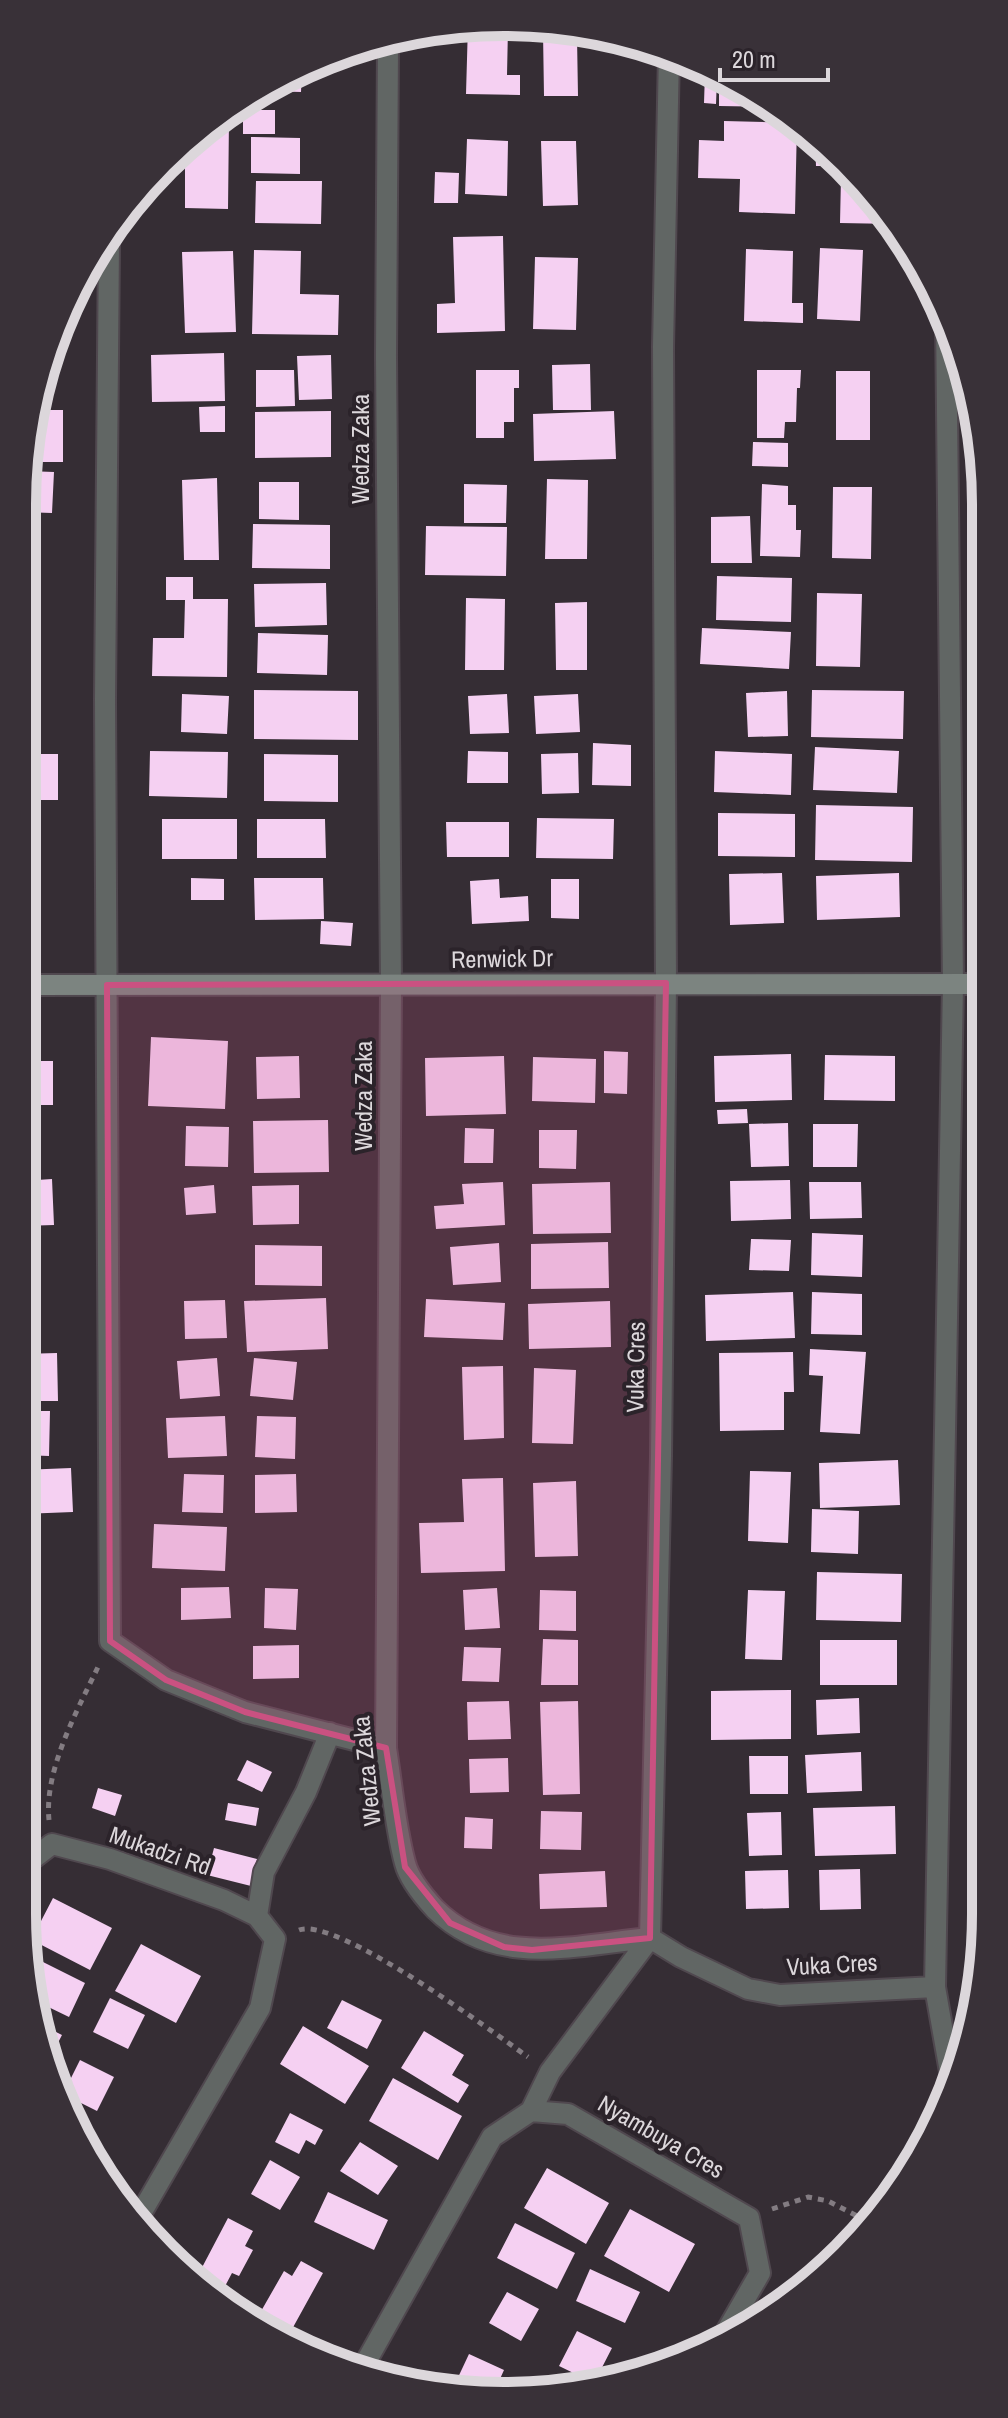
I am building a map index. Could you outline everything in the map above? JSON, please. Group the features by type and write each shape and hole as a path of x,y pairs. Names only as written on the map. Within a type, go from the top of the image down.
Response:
{"street":[{"name":"Wedza Zaka","path":"388,51 386,356 391,986 386,1748 405,1867 426,1900 450,1923 479,1939 504,1947 532,1950 650,1938"},
{"name":"Vuka Cres","path":"669,67 663,347 666,983 661,1456 650,1938 681,1957 748,1989 780,1995 935,1987"},
{"path":"109,254 105,700 110,1641 166,1680 245,1712 386,1748"},
{"path":"946,352 953,984 935,1987 948,2061"},
{"name":"Renwick Dr","path":"36,985 972,984"},
{"path":"257,1916 264,1872 306,1792 330,1733"},
{"path":"36,1856 52,1844"},
{"name":"Mukadzi Rd","path":"52,1844 138,1869 224,1900 257,1916 275,1939"},
{"path":"367,2361 492,2137 531,2111 550,2072 650,1938"},
{"path":"142,2211 260,2008 275,1939"},
{"name":"Nyambuya Cres","path":"531,2111 568,2114 749,2218"},
{"path":"731,2323 760,2273 749,2218"}],"path":[{"path":"52,1844 48,1813 53,1777 69,1728 110,1641"},
{"path":"275,1939 306,1928 342,1940 441,1995 550,2072"},
{"path":"749,2218 808,2197 828,2201 860,2218"}],"highlighted area":[{"path":"666,983 650,1938 532,1950 504,1947 450,1923 405,1867 386,1748 245,1712 166,1680 110,1641 107,985"}],"building":[{"path":"508,36 507,75 520,75 520,95 466,94 468,38"},
{"path":"543,38 577,42 578,96 544,96"},
{"path":"705,81 717,87 716,104 704,103"},
{"path":"301,82 301,92 284,92"},
{"path":"719,88 750,107 719,106"},
{"path":"252,110 275,110 275,134 243,134 243,116"},
{"path":"724,121 774,122 797,139 795,214 739,212 740,179 698,178 699,140 724,141"},
{"path":"229,126 228,209 185,208 185,167 179,167"},
{"path":"251,137 300,138 300,174 251,173"},
{"path":"467,139 508,141 507,196 465,194"},
{"path":"541,141 576,141 578,205 543,206"},
{"path":"816,154 828,166 816,166"},
{"path":"435,172 459,173 458,203 434,203"},
{"path":"841,179 878,224 840,223"},
{"path":"256,181 322,181 321,224 255,223"},
{"path":"503,236 505,331 437,333 437,304 455,303 453,237"},
{"path":"820,248 863,250 860,321 817,319"},
{"path":"746,249 793,251 792,303 803,303 803,323 744,321"},
{"path":"254,250 301,251 300,294 339,295 338,335 252,334"},
{"path":"233,251 236,332 185,333 182,252"},
{"path":"535,257 578,258 576,330 533,329"},
{"path":"224,353 225,401 152,402 151,355"},
{"path":"331,355 332,399 299,400 297,356"},
{"path":"590,364 591,410 553,410 552,365"},
{"path":"256,370 294,370 295,406 256,407"},
{"path":"476,370 519,370 519,388 514,388 514,422 504,422 504,438 476,438"},
{"path":"757,370 801,370 796,422 785,422 784,438 757,438"},
{"path":"836,371 870,371 870,440 836,440"},
{"path":"225,406 225,432 200,432 199,407"},
{"path":"46,410 63,410 63,462 38,462"},
{"path":"331,411 331,457 255,458 255,412"},
{"path":"614,411 616,459 534,461 533,414"},
{"path":"753,442 788,443 788,467 752,466"},
{"path":"37,471 54,472 52,513 36,512"},
{"path":"217,478 219,560 184,560 182,480"},
{"path":"547,479 588,480 587,559 545,559"},
{"path":"259,482 299,482 299,520 259,519"},
{"path":"464,484 507,485 506,523 464,523"},
{"path":"762,484 788,486 788,505 796,505 796,530 801,530 800,557 760,556"},
{"path":"833,487 872,487 871,559 832,558"},
{"path":"750,516 752,563 711,563 711,517"},
{"path":"253,524 330,525 330,569 252,568"},
{"path":"426,526 507,527 506,576 425,575"},
{"path":"717,576 792,578 791,622 716,620"},
{"path":"166,577 193,577 193,599 228,599 227,677 152,676 153,638 184,638 185,600 166,600"},
{"path":"326,583 327,625 255,627 254,584"},
{"path":"817,593 862,594 860,667 816,666"},
{"path":"466,598 505,599 504,670 465,670"},
{"path":"587,602 587,670 556,670 555,603"},
{"path":"702,628 791,632 789,669 700,664"},
{"path":"258,633 328,635 327,675 257,673"},
{"path":"254,690 358,691 358,740 254,739"},
{"path":"812,690 904,691 903,739 811,737"},
{"path":"787,691 788,736 748,737 746,693"},
{"path":"182,694 229,696 227,734 181,732"},
{"path":"507,694 509,733 470,734 468,696"},
{"path":"578,694 580,732 536,734 534,696"},
{"path":"593,743 631,745 631,786 592,785"},
{"path":"815,747 899,751 897,793 813,790"},
{"path":"150,751 228,752 227,798 149,796"},
{"path":"468,751 508,752 508,783 467,783"},
{"path":"715,751 792,754 791,795 714,792"},
{"path":"578,753 579,793 542,794 541,754"},
{"path":"36,754 58,754 58,800 36,800"},
{"path":"264,754 338,755 338,802 264,801"},
{"path":"816,805 913,807 912,862 815,860"},
{"path":"718,813 795,814 795,857 718,856"},
{"path":"537,818 614,819 613,859 536,858"},
{"path":"162,819 237,819 237,859 162,859"},
{"path":"257,819 325,819 326,858 257,858"},
{"path":"446,822 509,822 509,857 447,857"},
{"path":"782,873 784,923 730,925 729,874"},
{"path":"899,873 900,917 817,920 816,876"},
{"path":"191,878 224,879 224,900 191,900"},
{"path":"254,878 323,878 324,919 255,920"},
{"path":"499,879 500,898 528,896 529,921 472,924 470,881"},
{"path":"551,879 579,879 579,919 551,918"},
{"path":"321,921 353,923 351,946 320,944"},
{"path":"151,1037 228,1041 225,1109 148,1106"},
{"path":"604,1051 628,1052 627,1094 604,1093"},
{"path":"791,1054 792,1100 715,1102 714,1056"},
{"path":"825,1055 895,1056 895,1101 824,1100"},
{"path":"299,1056 300,1098 257,1099 256,1057"},
{"path":"504,1056 506,1114 426,1116 425,1058"},
{"path":"533,1057 596,1059 595,1103 532,1101"},
{"path":"36,1061 53,1061 53,1105 36,1105"},
{"path":"747,1109 748,1123 718,1124 717,1110"},
{"path":"328,1120 329,1172 254,1173 253,1121"},
{"path":"788,1123 789,1166 751,1167 749,1124"},
{"path":"813,1124 858,1124 857,1167 813,1167"},
{"path":"186,1126 229,1127 228,1167 185,1166"},
{"path":"465,1128 494,1129 493,1163 464,1163"},
{"path":"539,1130 577,1130 576,1169 539,1168"},
{"path":"52,1179 54,1225 36,1226 36,1180"},
{"path":"790,1180 791,1219 731,1221 730,1181"},
{"path":"503,1182 505,1225 436,1229 434,1206 464,1204 462,1184"},
{"path":"610,1182 611,1233 533,1234 532,1184"},
{"path":"809,1182 861,1182 862,1218 810,1219"},
{"path":"214,1185 216,1213 186,1215 184,1188"},
{"path":"299,1185 299,1224 253,1225 252,1186"},
{"path":"812,1233 863,1235 862,1277 811,1275"},
{"path":"751,1239 791,1240 789,1271 749,1270"},
{"path":"608,1242 609,1288 531,1289 531,1244"},
{"path":"499,1243 501,1282 453,1285 450,1247"},
{"path":"255,1245 322,1246 322,1286 255,1285"},
{"path":"793,1292 795,1338 706,1341 705,1295"},
{"path":"812,1292 862,1294 862,1335 811,1334"},
{"path":"326,1298 328,1349 247,1352 244,1301"},
{"path":"426,1299 505,1303 503,1340 424,1337"},
{"path":"225,1300 227,1338 185,1339 184,1301"},
{"path":"610,1301 611,1347 529,1349 528,1304"},
{"path":"810,1349 866,1352 860,1434 820,1432 823,1376 809,1375"},
{"path":"793,1352 794,1392 784,1392 784,1430 720,1431 719,1353"},
{"path":"57,1353 58,1401 36,1401 36,1354"},
{"path":"217,1358 220,1396 180,1399 177,1361"},
{"path":"254,1358 297,1362 293,1400 250,1396"},
{"path":"503,1366 504,1438 464,1440 462,1367"},
{"path":"534,1368 576,1370 573,1444 532,1443"},
{"path":"36,1411 50,1411 49,1456 36,1456"},
{"path":"225,1416 227,1456 168,1458 166,1418"},
{"path":"257,1416 296,1417 295,1459 255,1457"},
{"path":"898,1460 900,1505 820,1508 819,1463"},
{"path":"71,1468 73,1512 36,1513 36,1469"},
{"path":"750,1471 791,1472 788,1543 748,1541"},
{"path":"184,1474 224,1475 223,1513 182,1512"},
{"path":"296,1474 297,1512 255,1513 255,1475"},
{"path":"503,1478 505,1571 421,1573 419,1523 464,1522 462,1479"},
{"path":"576,1481 578,1556 535,1557 533,1483"},
{"path":"812,1509 859,1511 858,1554 811,1552"},
{"path":"154,1524 227,1527 225,1571 152,1568"},
{"path":"817,1572 902,1574 901,1622 816,1620"},
{"path":"229,1587 231,1618 181,1620 181,1588"},
{"path":"265,1588 298,1589 296,1630 264,1628"},
{"path":"497,1588 500,1628 465,1630 463,1590"},
{"path":"540,1590 576,1591 576,1631 539,1630"},
{"path":"748,1590 785,1591 782,1660 745,1659"},
{"path":"543,1639 578,1640 578,1685 541,1685"},
{"path":"820,1640 897,1640 897,1685 820,1685"},
{"path":"299,1645 299,1678 253,1679 253,1646"},
{"path":"464,1647 501,1648 499,1682 462,1681"},
{"path":"791,1690 791,1739 711,1740 711,1691"},
{"path":"859,1698 860,1733 817,1735 816,1700"},
{"path":"509,1701 511,1739 468,1740 467,1702"},
{"path":"578,1701 580,1794 543,1795 540,1702"},
{"path":"861,1752 862,1791 807,1793 805,1755"},
{"path":"749,1756 788,1756 788,1794 750,1794"},
{"path":"508,1758 509,1792 470,1793 469,1759"},
{"path":"247,1760 272,1772 262,1792 237,1780"},
{"path":"98,1788 122,1795 115,1816 92,1808"},
{"path":"228,1803 259,1808 256,1826 225,1820"},
{"path":"895,1806 896,1854 815,1856 813,1808"},
{"path":"541,1811 582,1812 581,1850 540,1849"},
{"path":"781,1812 782,1855 749,1856 747,1813"},
{"path":"465,1817 493,1819 492,1849 464,1848"},
{"path":"214,1848 257,1859 251,1886 207,1875"},
{"path":"860,1869 861,1909 820,1910 819,1870"},
{"path":"788,1870 789,1908 746,1909 745,1871"},
{"path":"605,1871 607,1907 540,1909 539,1874"},
{"path":"53,1898 112,1928 90,1970 37,1943 36,1921 40,1923"},
{"path":"141,1944 201,1976 176,2023 115,1991"},
{"path":"39,1961 85,1983 69,2017 45,2005"},
{"path":"110,1998 145,2015 128,2049 93,2032"},
{"path":"342,2000 382,2020 367,2049 327,2028"},
{"path":"303,2026 369,2066 345,2104 280,2064"},
{"path":"51,2029 62,2035 56,2047"},
{"path":"424,2031 464,2055 452,2075 469,2085 458,2103 401,2068"},
{"path":"80,2060 114,2077 97,2111 75,2100 68,2083"},
{"path":"393,2078 462,2116 438,2160 369,2121"},
{"path":"290,2113 323,2130 315,2145 306,2140 299,2154 275,2142"},
{"path":"360,2142 398,2166 378,2195 340,2171"},
{"path":"270,2160 300,2177 280,2210 251,2194"},
{"path":"547,2168 609,2203 586,2244 524,2208"},
{"path":"328,2192 388,2220 374,2250 314,2222"},
{"path":"630,2209 695,2244 669,2292 604,2256"},
{"path":"228,2218 253,2231 245,2246 253,2250 239,2276 232,2273 224,2288 200,2270"},
{"path":"515,2223 575,2253 557,2289 497,2258"},
{"path":"301,2261 323,2273 291,2331 260,2313 284,2271 292,2276"},
{"path":"590,2269 640,2292 625,2323 576,2301"},
{"path":"507,2292 539,2309 521,2341 489,2323"},
{"path":"577,2331 612,2348 600,2372 579,2376 559,2366"},
{"path":"469,2354 504,2370 499,2382 457,2379"}]}
